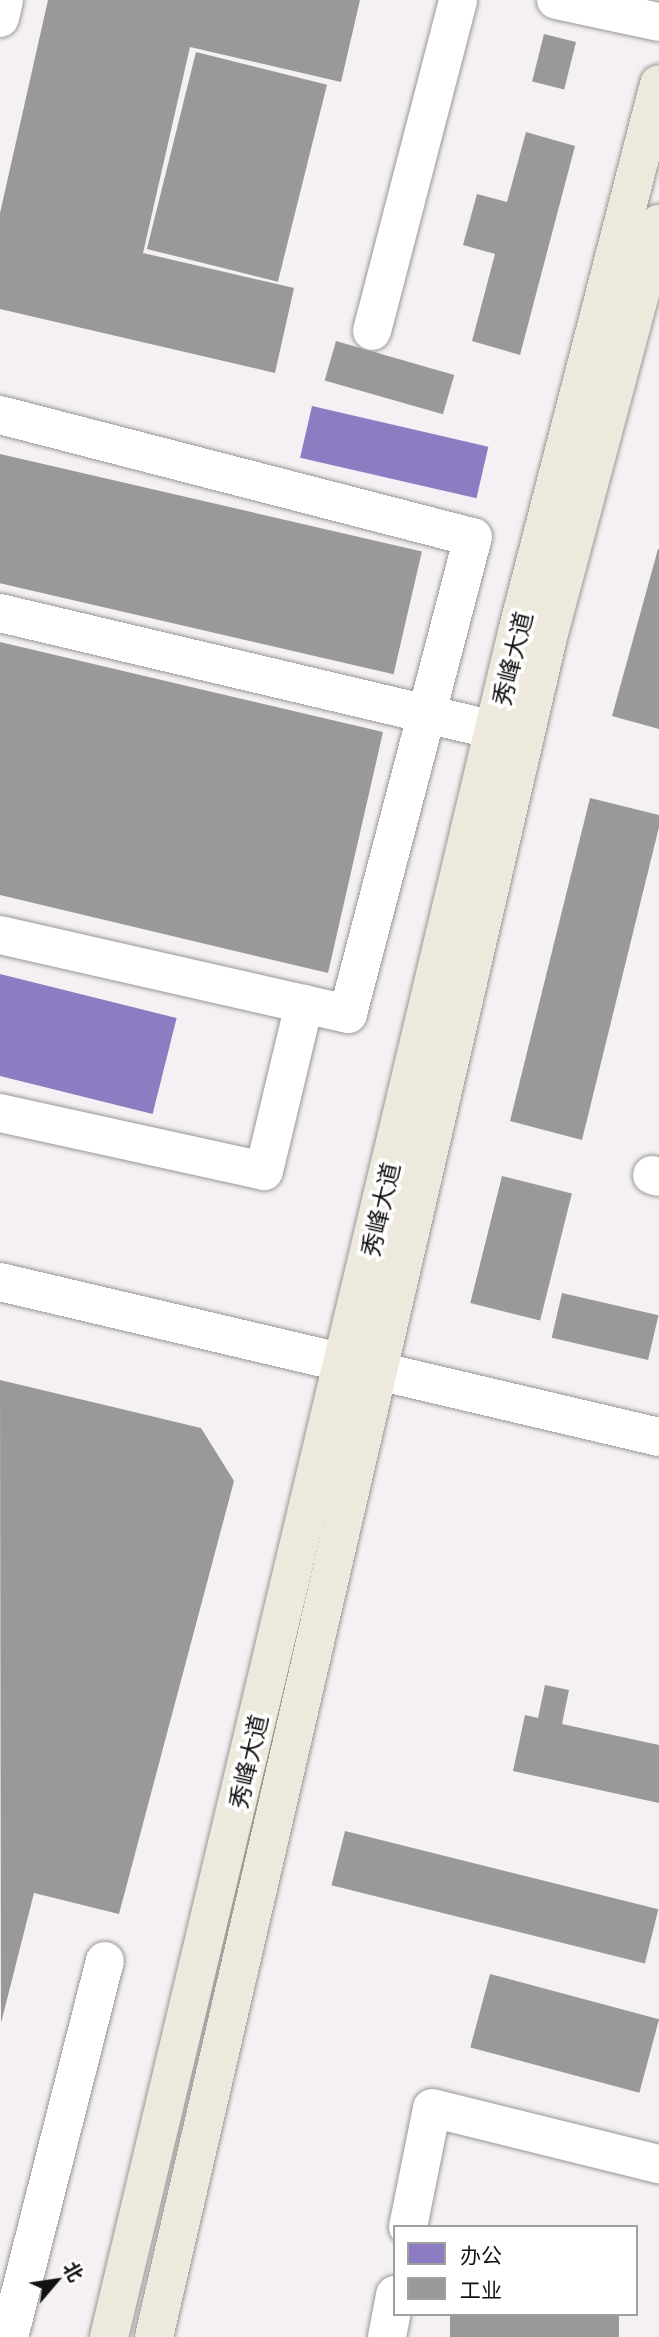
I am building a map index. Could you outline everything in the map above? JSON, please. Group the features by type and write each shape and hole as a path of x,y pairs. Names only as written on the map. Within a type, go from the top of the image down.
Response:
{"main road":[{"name":"秀峰大道","path":"154,2337 494,730 659,84"},
{"name":"秀峰大道","path":"109,2337 547,641 659,224"}],"street":[{"path":"0,18 4,0"},
{"path":"372,331 458,0"},
{"path":"556,0 659,22"},
{"path":"0,415 474,537 348,1014 0,935"},
{"path":"0,613 494,730"},
{"path":"0,1113 264,1171 304,1004"},
{"path":"0,1282 361,1364 659,1437"},
{"path":"9,2337 105,1961"},
{"path":"408,2225 432,2108 659,2164"},
{"path":"387,2337 393,2306"}],"shaded area":[{"path":"0,0 659,0 659,2337 0,2337"}],"building: 办公":[{"path":"312,406 488,447 476,498 300,458"},
{"path":"0,974 177,1018 153,1114 0,1076"}],"building: 工业":[{"path":"48,0 360,0 341,82 190,47 143,253 294,288 275,373 0,309 0,213"},
{"path":"544,34 576,42 564,90 532,82"},
{"path":"196,52 327,85 278,282 147,249"},
{"path":"526,132 575,146 520,355 472,341 495,254 463,245 477,194 507,202"},
{"path":"336,341 454,375 443,414 325,380"},
{"path":"0,454 422,551 394,674 0,583"},
{"path":"659,549 659,729 612,716"},
{"path":"0,642 383,732 328,973 0,895"},
{"path":"590,798 659,815 659,827 582,1140 510,1121"},
{"path":"502,1176 572,1193 540,1321 470,1303"},
{"path":"562,1293 658,1315 648,1360 552,1338"},
{"path":"0,1380 201,1428 234,1481 119,1914 34,1893 1,2023"},
{"path":"545,1685 569,1690 562,1724 659,1745 659,1803 513,1771 525,1715 538,1718"},
{"path":"345,1831 658,1909 645,1963 331,1885"},
{"path":"490,1974 659,2019 639,2093 470,2047"},
{"path":"450,2316 619,2316 619,2337 450,2337"}]}
